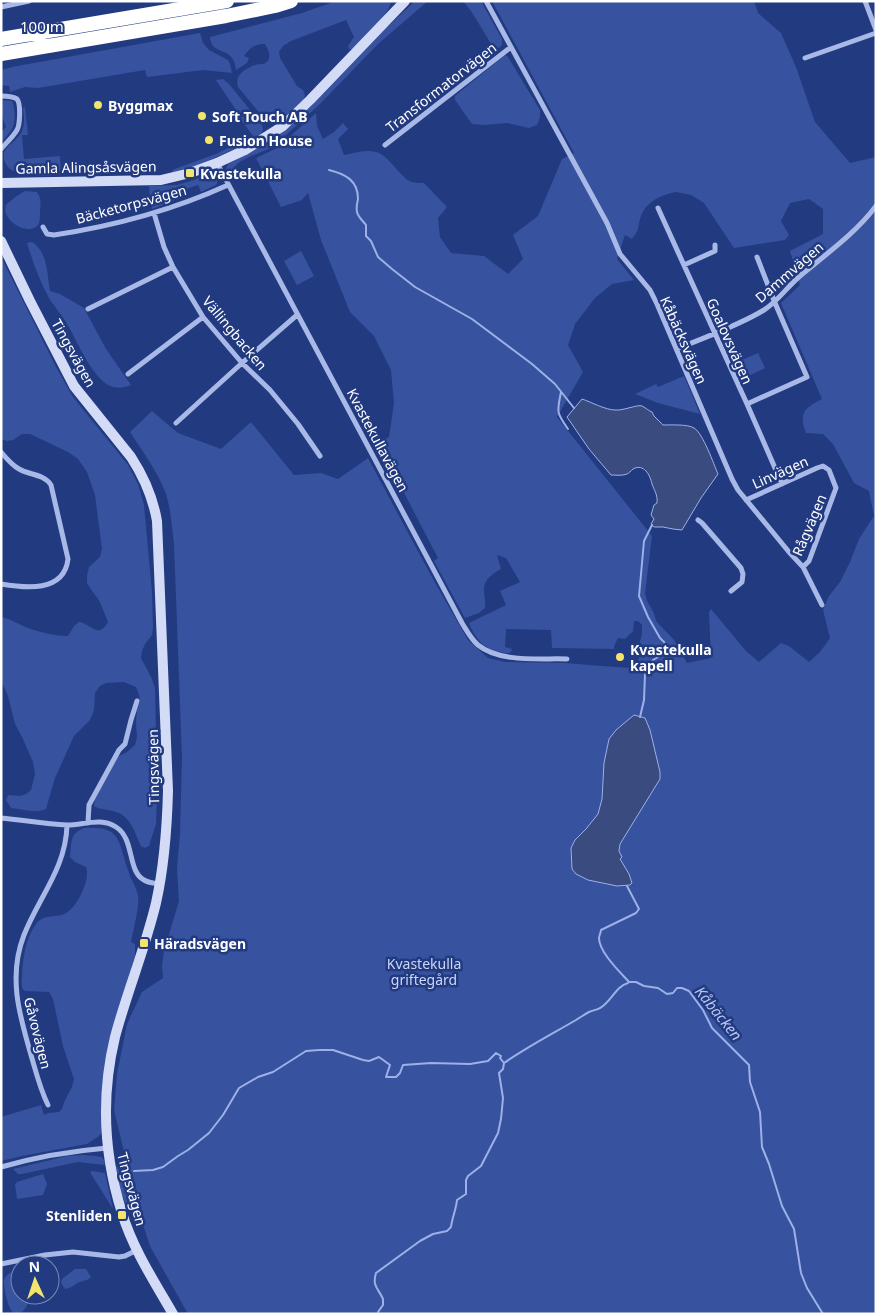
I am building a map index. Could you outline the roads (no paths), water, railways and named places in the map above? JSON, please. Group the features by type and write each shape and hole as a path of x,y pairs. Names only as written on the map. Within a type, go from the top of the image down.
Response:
{"highway":[{"path":"206,5 220,1"},
{"path":"1,39 227,1"},
{"path":"1,54 226,16 291,1"},
{"path":"1,63 58,45"}],"street":[{"path":"1,7 29,1"},
{"name":"Gamla Alingsåsvägen","path":"2,182 161,180 190,173 217,163 245,150 283,126 405,1"},
{"name":"Kåbäcksvägen","path":"486,1 607,224 620,254 650,290 738,490 803,567 822,605"},
{"path":"805,58 876,32 866,1"},
{"name":"Transformatorvägen","path":"385,145 510,47"},
{"path":"1,96 13,97 19,102 16,132 1,149"},
{"name":"Kvastekullavägen","path":"217,163 472,639 485,650 499,655 515,658 567,659"},
{"name":"Bäcketorpsvägen","path":"43,228 47,234 54,235 96,227 195,199 228,185"},
{"name":"Dammvägen","path":"677,349 762,311 775,303 798,277 844,240 876,206"},
{"name":"Goalovsvägen","path":"658,208 782,484"},
{"name":"Vällingbacken","path":"154,212 172,267 203,317 242,363 270,390 298,424 320,456"},
{"name":"Tingsvägen","path":"1,241 69,378 138,468 155,510 158,538 168,791 166,834 160,884 111,1059 106,1108 108,1148 112,1179 118,1201 131,1238 173,1314"},
{"path":"684,265 715,251 716,245"},
{"path":"747,404 807,377 757,257"},
{"path":"88,309 172,267"},
{"path":"176,424 297,315"},
{"path":"128,374 203,317"},
{"path":"1,452 16,467 45,479 51,485 68,559 66,569 51,584 28,587 1,584"},
{"name":"Linvägen","path":"746,500 823,466"},
{"name":"Rågvägen","path":"803,567 809,560 836,488 829,470 823,466"},
{"path":"698,520 741,568 743,574 742,582 731,590"},
{"path":"88,823 89,804 119,750 125,744 137,701"},
{"path":"1,818 67,825 104,822 117,827 129,845 136,872 139,876 147,881 160,884"},
{"name":"Gåvovägen","path":"48,1105 42,1093 21,1022 16,985 19,954 24,934 60,861 66,839 67,825"},
{"path":"1,1167 55,1154 108,1148"},
{"path":"1,1264 45,1255 73,1252 119,1258 137,1250"}],"waterway":[{"path":"329,170 350,179 356,187 358,214 366,225 366,236 371,241 378,257 415,287 472,319 532,364 555,384 574,408"},
{"path":"561,392 558,412 568,429"},
{"path":"640,717 644,700 646,669 653,660 663,654 666,647 648,617 639,596 644,541 652,525"},
{"name":"Kåbäcken","path":"627,886 639,909 636,913 601,930 599,938 602,949 629,982 658,988 667,994 673,993 677,988 689,991 703,1010 712,1028 749,1065 750,1082 760,1112 762,1147 782,1206 794,1229 801,1273 807,1288 823,1314"},
{"path":"378,1312 383,1305 383,1299 375,1284 376,1273 420,1241 433,1234 447,1231 451,1227 457,1200 466,1194 466,1180 468,1176 481,1166 498,1133 503,1098 499,1073 503,1069 504,1063 587,1013 600,1008 620,987 628,983"},
{"path":"134,1171 153,1170 163,1167 188,1150 209,1133 223,1115 239,1088 258,1077 273,1072 306,1051 333,1050 369,1061 379,1057 390,1065 386,1077 396,1077 403,1065 431,1063 470,1064 488,1061 496,1053 501,1056 500,1058 504,1063"}],"place":[{"name":"Byggmax","path":"98,105"},
{"name":"Soft Touch AB","path":"202,116"},
{"name":"Fusion House","path":"209,140"},
{"name":"Kvastekulla","path":"190,173"},
{"name":"Kvastekulla kapell","path":"620,657"},
{"name":"Häradsvägen","path":"144,943"},
{"name":"Stenliden","path":"122,1215"}],"park label":[{"name":"Kvastekulla griftegård","path":"424,972"}]}
